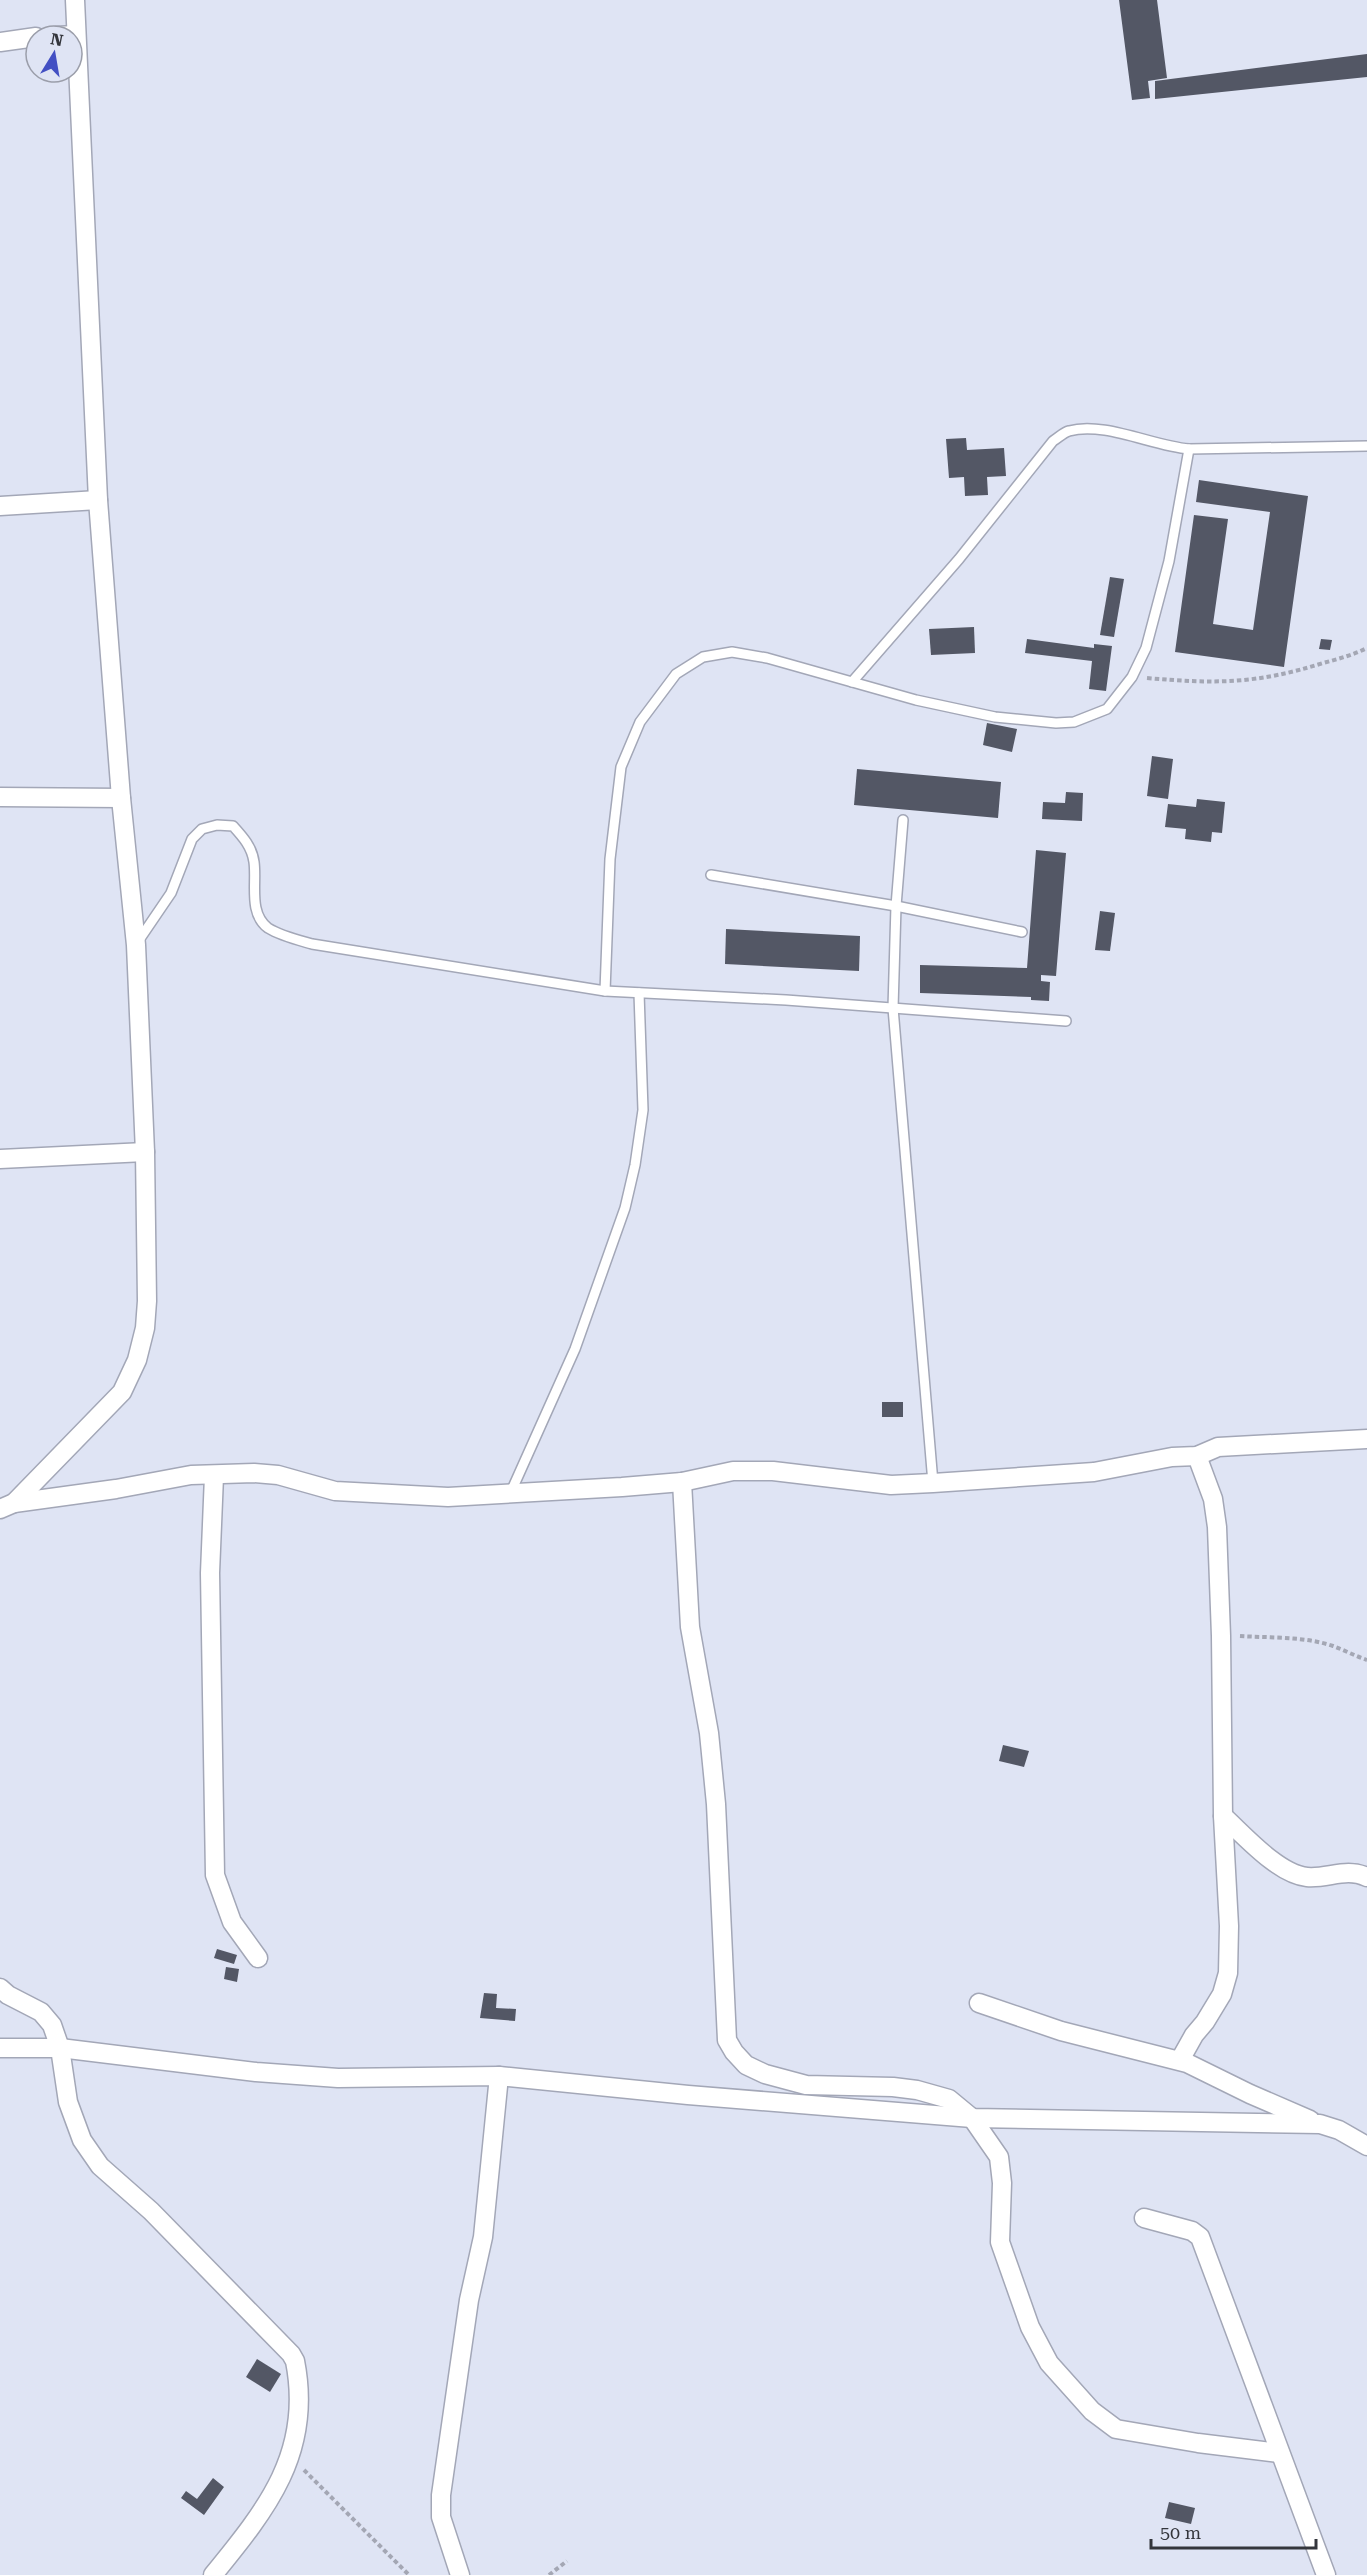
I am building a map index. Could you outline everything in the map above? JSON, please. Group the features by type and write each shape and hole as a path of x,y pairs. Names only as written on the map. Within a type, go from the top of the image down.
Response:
{"street":[{"path":"75,0 76,24"},
{"path":"0,42 24,39"},
{"path":"7,1506 122,1392 137,1360 145,1328 147,1301 145,1152 136,945 121,798 98,500 78,84"},
{"path":"0,506 98,500"},
{"path":"0,796 121,798"},
{"path":"0,1159 145,1152"},
{"path":"7,1506 191,1475 254,1473 278,1475 335,1491 448,1497 682,1482 734,1471 773,1471 870,1484 933,1483 1094,1472 1146,1464 1172,1457 1197,1456 1218,1447 1367,1439"},
{"path":"1180,2060 1222,1994 1228,1973 1229,1926 1223,1816 1217,1527 1213,1499 1197,1456"},
{"path":"214,1476 210,1573 215,1875 232,1922 258,1958"},
{"path":"682,1482 690,1628 709,1733 716,1804 727,2040 734,2052 746,2065 765,2074 806,2085 893,2087 917,2090 950,2099 972,2118 999,2157 1002,2184 1000,2242 1030,2327 1049,2363 1092,2411 1116,2428 1123,2430 1198,2443 1279,2453"},
{"path":"1223,1816 1289,1872 1307,1877 1349,1872 1367,1877"},
{"path":"0,1988 8,1995 41,2012 52,2025 60,2048 68,2102 82,2140 100,2166 152,2211 291,2354 297,2371 298,2424 282,2479 253,2527 213,2575"},
{"path":"979,2002 1061,2031 1180,2060 1250,2094 1339,2130 1367,2146"},
{"path":"0,2048 60,2048 256,2072 338,2078 499,2076 700,2096 972,2118 1320,2124"},
{"path":"460,2575 441,2517 441,2495 469,2300 483,2237 499,2076"},
{"path":"1144,2218 1192,2231 1200,2237 1326,2575"}],"lane":[{"path":"852,682 959,559 1053,441 1068,431 1095,429 1169,447 1189,449 1367,446"},
{"path":"605,991 610,859 621,766 639,722 676,674 703,657 732,652 767,658 916,700 995,717 1056,723 1074,722 1107,709 1132,677 1146,648 1169,561 1189,449"},
{"path":"903,820 896,906 893,1008 933,1483"},
{"path":"136,945 171,893 192,839 202,829 217,825 232,826 243,837 254,861 255,903 260,917 268,927 291,938 312,944 605,991 1066,1021"},
{"path":"711,875 896,906 1022,932"},
{"path":"510,1494 575,1349 626,1208 643,1110 639,993"}],"path":[{"path":"1132,677 1205,683 1245,681 1284,676 1367,648"},
{"path":"1221,1636 1292,1638 1333,1646 1367,1660"},
{"path":"1361,1658 1367,1653"},
{"path":"290,2453 322,2490 409,2575"},
{"path":"549,2575 567,2561"}],"building":[{"path":"1119,0 1157,0 1167,78 1148,81 1150,98 1132,100"},
{"path":"1367,54 1367,77 1155,99 1155,81"},
{"path":"966,438 967,450 1004,448 1006,476 987,477 988,495 965,496 964,477 949,478 946,439"},
{"path":"1199,480 1308,496 1284,667 1175,652 1194,515 1228,519 1213,624 1253,630 1270,512 1196,502"},
{"path":"1110,577 1124,579 1114,637 1100,635"},
{"path":"974,627 975,653 931,655 929,629"},
{"path":"1027,639 1094,648 1094,644 1112,646 1106,691 1089,689 1092,661 1025,653"},
{"path":"1321,639 1332,640 1330,650 1319,649"},
{"path":"987,723 1017,729 1012,752 983,745"},
{"path":"1152,756 1173,759 1168,799 1147,796"},
{"path":"857,769 1001,782 998,818 854,805"},
{"path":"1066,792 1083,793 1082,821 1042,819 1043,802 1065,803"},
{"path":"1197,799 1225,802 1222,833 1212,832 1211,842 1185,839 1186,829 1165,827 1168,804 1196,807"},
{"path":"1036,850 1066,853 1056,976 1041,975 1041,981 1050,982 1049,1001 1031,1000 1031,997 920,993 920,965 1027,968"},
{"path":"1100,911 1115,913 1110,951 1095,950"},
{"path":"726,929 860,936 859,971 725,964"},
{"path":"882,1402 903,1402 903,1417 882,1417"},
{"path":"1003,1745 1029,1751 1024,1767 999,1761"},
{"path":"217,1949 237,1955 234,1964 214,1958"},
{"path":"226,1967 239,1969 237,1982 224,1979"},
{"path":"484,1993 497,1994 496,2008 516,2009 515,2021 480,2018"},
{"path":"257,2359 281,2374 270,2392 246,2377"},
{"path":"213,2478 224,2487 204,2515 181,2498 186,2491 197,2499"},
{"path":"1169,2502 1195,2508 1191,2524 1165,2518"}]}
